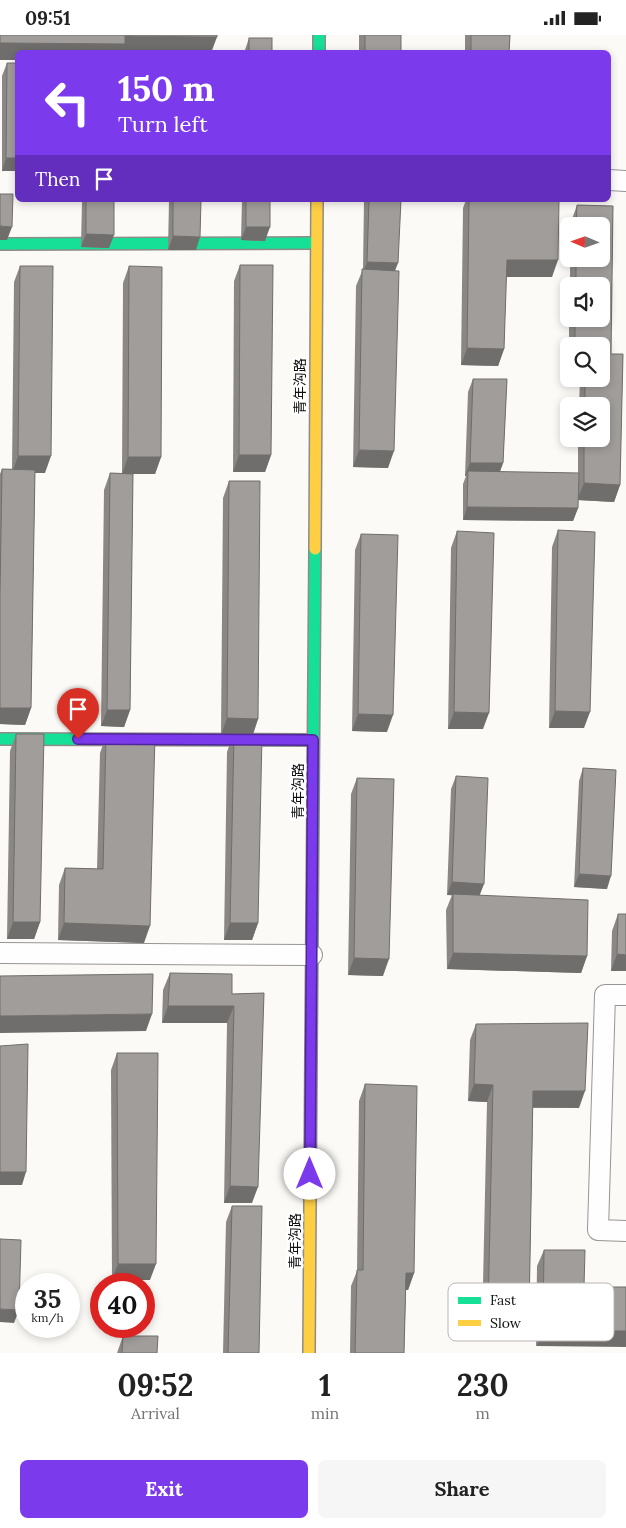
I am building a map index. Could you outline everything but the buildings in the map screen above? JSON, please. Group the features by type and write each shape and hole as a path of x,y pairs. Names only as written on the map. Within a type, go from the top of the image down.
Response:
{"street":[{"path":"319,35 319,50"},
{"path":"611,180 626,181"},
{"name":"青年沟路","path":"309,1353 317,202"},
{"path":"0,244 316,243"},
{"path":"0,739 313,740"},
{"path":"0,953 312,955"},
{"path":"626,995 605,995 598,1230 626,1231"}],"traffic: fast":[{"path":"319,35 319,50"},
{"path":"0,244 316,243"},
{"path":"311,1052 315,549"},
{"path":"0,739 313,740"}],"traffic: slow":[{"path":"315,549 317,202"},
{"path":"309,1353 311,1052"}],"route":[{"path":"78,739 313,740 310,1174"}]}
